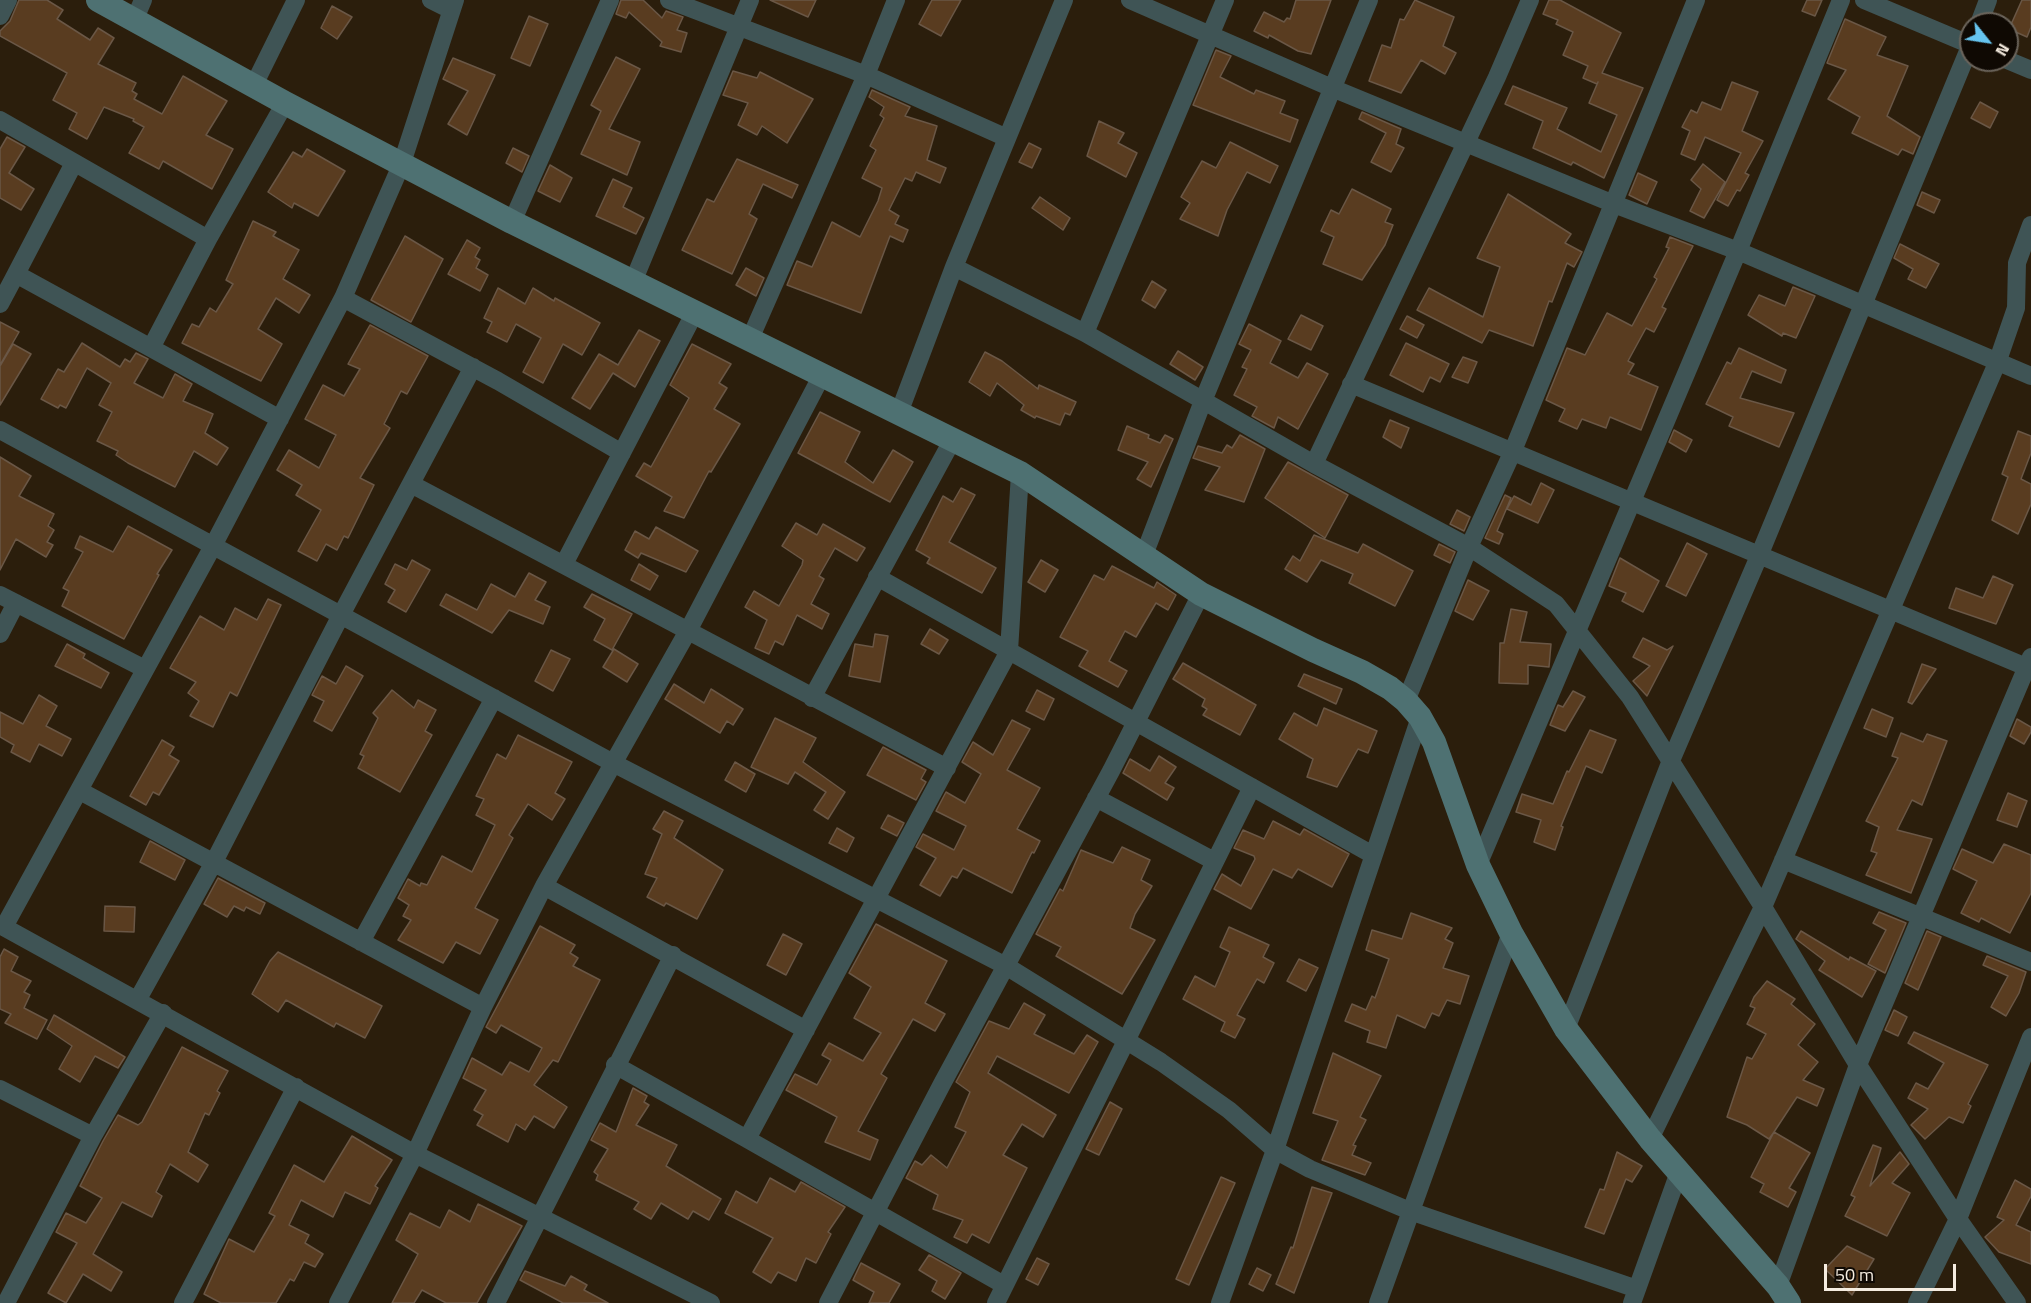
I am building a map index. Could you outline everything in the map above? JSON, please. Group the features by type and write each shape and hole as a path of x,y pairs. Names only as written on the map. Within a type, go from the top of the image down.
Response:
{"street":[{"path":"0,16 8,0"},
{"path":"98,0 138,11 285,103 512,222 1020,472 1201,594 1362,672 1413,709 1434,742 1478,865 1510,933 1566,1029 1650,1139 1784,1294"},
{"path":"254,85 296,0"},
{"path":"431,0 453,5 402,163 343,298 213,546 80,791 2,926 416,1154 539,1216 678,1296 711,1303"},
{"path":"512,222 610,0"},
{"path":"669,0 866,75 1007,138"},
{"path":"633,282 750,0"},
{"path":"750,339 866,75 896,0"},
{"path":"899,413 954,267 1064,0"},
{"path":"1130,0 1332,88 1614,204 1738,251 2031,376"},
{"path":"1085,333 1225,0"},
{"path":"1144,555 1203,400 1369,0"},
{"path":"1314,464 1497,77 1530,0"},
{"path":"1220,1303 1275,1150 1373,855 1413,709 1469,547 1512,453 1696,0"},
{"path":"1478,865 1738,251 1840,0"},
{"path":"1864,0 1959,40"},
{"path":"1566,1029 1670,763 1759,556 1960,72"},
{"path":"152,348 208,239 285,103"},
{"path":"0,120 208,239"},
{"path":"0,304 74,163"},
{"path":"1650,1139 1763,907 1997,363 2016,308 2017,263 2031,225"},
{"path":"954,267 1085,333 1314,464 1469,547 1556,604 1630,698 1763,907 1858,1065 1958,1219 2017,1303"},
{"path":"16,274 280,419"},
{"path":"343,298 473,367 622,453"},
{"path":"564,564 694,312"},
{"path":"138,999 214,862 341,615 473,367"},
{"path":"338,1303 416,1154 483,1007 544,886 689,629 822,375"},
{"path":"1351,384 1630,503 1889,610 2030,665 1858,1065 1784,1294"},
{"path":"0,430 613,763 1005,966 1124,1040 1229,1110 1275,1150 1346,1185 1635,1296 1679,1173"},
{"path":"812,698 953,439"},
{"path":"747,1139 1009,651 1020,472"},
{"path":"411,484 689,629 812,698 947,768"},
{"path":"878,577 1373,855"},
{"path":"828,1303 873,1212 1137,722 1201,594"},
{"path":"0,634 8,599 146,669"},
{"path":"361,942 494,698"},
{"path":"996,1303 1124,1040 1252,787"},
{"path":"80,791 483,1007"},
{"path":"1096,798 1214,861"},
{"path":"1783,860 2031,962"},
{"path":"544,886 806,1030"},
{"path":"1378,1303 1510,933"},
{"path":"496,1303 672,955"},
{"path":"6,1303 93,1136 163,1013"},
{"path":"1917,1303 1958,1219 2031,1037"},
{"path":"615,1065 1004,1285"},
{"path":"183,1303 296,1087"},
{"path":"0,1089 93,1136"}],"building":[{"path":"19,0 47,0 63,10 57,19 90,40 98,28 114,38 98,64 136,83 132,91 137,94 134,99 162,114 183,76 227,101 206,135 233,149 212,189 163,161 159,169 129,153 144,127 133,121 134,119 104,107 87,139 69,129 77,113 53,100 67,73 0,36 0,31 10,21"},
{"path":"621,0 643,0 662,18 666,11 683,17 677,30 687,33 681,52 660,46 662,42 629,12 626,18 616,14"},
{"path":"770,0 816,0 808,17"},
{"path":"932,0 961,0 941,36 919,24"},
{"path":"1296,0 1331,0 1311,54 1298,51 1269,35 1268,38 1254,31 1264,12 1284,22 1287,18 1290,19"},
{"path":"1415,0 1454,17 1443,46 1456,53 1445,74 1421,60 1401,93 1369,81 1382,45 1391,48 1400,19 1404,20"},
{"path":"1549,0 1560,0 1621,33 1602,73 1643,88 1604,178 1573,162 1571,165 1533,148 1543,121 1505,104 1513,86 1567,108 1557,129 1601,152 1617,115 1589,103 1598,82 1597,84 1583,78 1588,66 1563,55 1573,32 1556,24 1558,20 1543,14"},
{"path":"1807,0 1822,0 1815,16 1802,11"},
{"path":"2022,0 2031,0 2031,27 2027,37 2019,33 2019,12 2017,12"},
{"path":"332,6 352,17 337,39 321,28"},
{"path":"529,16 548,24 530,66 511,58"},
{"path":"1845,19 1886,37 1877,55 1908,66 1887,116 1920,137 1913,154 1902,149 1898,155 1852,133 1860,117 1828,99 1846,70 1827,63"},
{"path":"1216,50 1231,56 1220,77 1254,94 1256,90 1285,101 1280,113 1298,120 1290,142 1193,105"},
{"path":"616,57 640,69 609,129 640,142 627,175 581,154 601,111 591,105"},
{"path":"453,58 495,75 467,135 448,124 468,91 443,79"},
{"path":"733,71 757,78 760,72 813,99 787,143 762,126 757,135 738,125 748,103 723,95"},
{"path":"1732,82 1758,92 1742,131 1763,141 1745,173 1749,175 1728,206 1717,200 1741,153 1705,137 1695,160 1681,154 1690,131 1682,127 1691,110 1697,113 1702,102 1721,110"},
{"path":"872,90 910,107 905,116 937,126 927,160 946,168 940,183 916,172 912,181 905,178 889,210 899,216 895,224 908,230 903,242 890,236 861,313 787,285 797,261 812,267 832,222 860,237 878,201 882,188 862,178 876,150 870,146 884,118 880,115 884,107 869,97"},
{"path":"1980,102 1998,112 1990,128 1971,118"},
{"path":"1362,112 1401,129 1396,144 1404,148 1391,172 1371,162 1386,133 1359,119"},
{"path":"1099,121 1124,133 1118,143 1137,153 1126,177 1087,156"},
{"path":"7,137 25,147 9,173 34,189 21,210 0,198 0,149"},
{"path":"1230,142 1278,166 1270,183 1247,172 1227,210 1218,236 1180,219 1190,203 1181,197 1202,161 1216,168"},
{"path":"1029,143 1041,149 1032,168 1019,162"},
{"path":"513,148 529,156 522,172 506,163"},
{"path":"307,149 345,171 318,216 294,203 292,208 268,192 293,152 302,157"},
{"path":"737,159 798,185 792,198 763,184 749,214 757,219 732,274 682,250 707,199 714,202"},
{"path":"1703,164 1725,182 1704,218 1690,211 1701,189 1691,180"},
{"path":"550,165 572,178 560,202 538,191"},
{"path":"1638,173 1657,182 1647,204 1629,195"},
{"path":"613,179 632,188 623,207 644,218 636,234 596,216"},
{"path":"1352,189 1391,209 1385,222 1393,225 1385,245 1362,280 1323,264 1334,237 1321,231 1331,210 1339,214"},
{"path":"1922,192 1940,200 1934,213 1917,205"},
{"path":"1508,194 1571,234 1565,243 1582,252 1574,267 1567,263 1552,302 1549,301 1533,346 1489,330 1482,343 1417,310 1429,288 1483,317 1500,267 1477,258"},
{"path":"1040,197 1070,218 1063,230 1032,208"},
{"path":"253,221 276,232 273,236 299,250 283,279 310,295 299,313 276,298 258,329 282,344 261,381 182,343 192,324 199,327 210,308 216,312 233,284 226,280"},
{"path":"405,236 443,259 411,322 371,300"},
{"path":"1670,237 1693,246 1662,307 1666,309 1654,332 1646,328 1628,361 1634,364 1628,374 1658,387 1641,430 1610,417 1606,428 1582,419 1577,429 1559,421 1565,409 1546,400 1567,348 1585,355 1607,313 1632,326 1657,279 1654,277 1669,248 1666,247"},
{"path":"467,240 480,248 475,257 480,260 476,268 488,275 480,291 448,274"},
{"path":"1900,244 1939,264 1926,288 1908,279 1913,269 1894,258"},
{"path":"746,268 764,278 756,296 736,285"},
{"path":"1152,281 1166,290 1155,308 1142,300"},
{"path":"1793,287 1815,296 1796,338 1783,333 1782,336 1748,315 1759,295 1785,306"},
{"path":"498,288 525,304 533,288 600,323 582,355 563,344 543,383 523,372 541,338 516,324 507,342 487,332 492,322 484,318"},
{"path":"1301,315 1323,326 1311,350 1288,339"},
{"path":"1407,316 1424,325 1417,338 1400,329"},
{"path":"0,322 19,332 0,365"},
{"path":"1249,324 1281,341 1270,363 1298,378 1307,363 1328,374 1298,429 1278,417 1274,428 1252,416 1257,407 1234,395 1247,369 1242,367 1251,350 1239,344"},
{"path":"370,325 428,356 407,394 401,391 384,424 390,428 360,478 374,485 348,538 344,536 337,550 326,544 317,561 298,551 321,510 296,495 302,485 277,470 289,450 319,468 336,435 305,419 323,385 344,396 360,369 348,364"},
{"path":"639,330 660,341 635,387 613,373 590,409 572,398 599,354 618,365"},
{"path":"82,343 120,367 125,359 130,362 136,353 148,359 134,383 163,398 175,374 192,384 183,401 213,414 205,433 228,448 217,465 194,451 175,487 128,463 116,455 118,451 97,441 112,412 99,405 111,383 87,368 66,408 60,405 58,408 41,399 58,369 64,372"},
{"path":"1406,343 1449,364 1440,382 1430,377 1423,392 1390,375"},
{"path":"13,344 31,354 0,405 0,366"},
{"path":"692,344 731,364 719,383 727,388 714,409 740,424 711,472 709,471 684,518 664,511 672,497 636,476 644,463 651,467 689,398 670,385"},
{"path":"1739,348 1786,370 1781,383 1752,371 1740,398 1794,413 1779,447 1729,426 1733,417 1706,404 1727,362 1731,364"},
{"path":"1178,351 1203,367 1195,380 1170,364"},
{"path":"985,352 1002,361 1038,389 1039,385 1076,402 1070,415 1065,413 1060,425 1036,416 1035,418 1021,410 1024,405 997,383 990,396 969,382"},
{"path":"1463,357 1477,362 1468,383 1452,377"},
{"path":"820,412 860,432 845,462 873,483 893,450 913,462 890,502 798,453"},
{"path":"1390,420 1409,428 1401,448 1383,437"},
{"path":"1127,426 1149,435 1148,438 1160,443 1165,435 1173,439 1151,487 1137,479 1148,462 1118,450"},
{"path":"1674,430 1692,440 1686,452 1669,442"},
{"path":"2018,431 2031,436 2031,453 2021,479 2031,484 2031,504 2018,534 1992,520 2008,477 2002,474"},
{"path":"1240,435 1265,449 1244,502 1205,490 1220,467 1193,458 1198,446 1222,453 1227,445 1232,448"},
{"path":"0,457 31,476 19,496 54,514 48,526 54,530 47,542 53,545 46,557 16,539 0,570"},
{"path":"1288,462 1348,495 1325,538 1265,498"},
{"path":"1541,483 1554,490 1538,523 1507,509 1514,496 1531,505"},
{"path":"961,488 975,495 949,542 996,568 982,593 927,563 930,558 916,550 943,496 953,502"},
{"path":"1505,495 1511,498 1497,531 1503,534 1499,544 1485,538"},
{"path":"1457,510 1470,517 1464,531 1450,524"},
{"path":"796,523 817,535 823,524 865,548 857,561 835,548 819,576 824,579 811,604 829,614 822,629 797,615 783,645 775,641 769,654 755,648 767,620 745,607 754,591 779,606 802,565 803,560 782,546"},
{"path":"128,526 172,550 157,574 159,575 124,639 62,606 69,591 63,588 83,552 75,548 80,536 113,552"},
{"path":"656,527 698,551 686,572 641,553 638,558 625,550 635,531 649,539"},
{"path":"1314,535 1358,553 1363,544 1413,571 1395,606 1349,583 1353,574 1321,560 1307,582 1285,569 1293,556 1300,561"},
{"path":"1687,543 1707,554 1686,596 1666,586"},
{"path":"1439,544 1455,552 1450,563 1434,555"},
{"path":"1620,558 1659,581 1643,612 1622,601 1626,593 1609,586"},
{"path":"412,560 430,570 406,612 388,602 395,590 385,584 395,564 407,570"},
{"path":"1041,560 1058,570 1045,592 1028,582"},
{"path":"639,564 658,576 650,590 631,580"},
{"path":"1112,566 1154,588 1157,582 1176,595 1168,610 1156,603 1136,637 1125,631 1109,661 1127,671 1118,687 1079,666 1088,651 1060,637 1094,575 1104,580"},
{"path":"529,573 546,582 535,600 550,607 543,624 509,610 492,633 440,605 446,594 477,610 491,584 515,597"},
{"path":"1993,576 2013,585 1996,624 1949,608 1956,588 1983,598"},
{"path":"1468,580 1489,591 1473,620 1455,611"},
{"path":"592,594 632,614 612,650 594,640 605,619 584,607"},
{"path":"268,599 281,605 237,696 230,692 213,727 190,716 199,701 188,693 196,682 170,668 200,616 224,630 235,608 257,620"},
{"path":"1511,609 1527,612 1520,642 1551,644 1549,667 1528,665 1528,684 1499,683 1500,643 1504,643"},
{"path":"930,629 948,640 939,654 921,644"},
{"path":"875,634 888,636 880,682 849,676 855,644 873,647"},
{"path":"1643,638 1667,650 1673,646 1647,696 1633,681 1650,666 1633,657"},
{"path":"67,644 85,654 83,658 109,673 101,688 55,666"},
{"path":"614,649 638,664 627,682 603,667"},
{"path":"551,650 570,659 553,691 535,681"},
{"path":"1183,663 1256,705 1240,735 1203,715 1207,709 1202,706 1205,699 1173,679"},
{"path":"1922,664 1936,669 1912,704 1908,702"},
{"path":"346,666 363,676 332,731 314,721 324,701 312,695 322,676 336,684"},
{"path":"1304,674 1342,689 1336,704 1298,686"},
{"path":"674,684 704,703 711,689 743,709 733,725 727,721 720,733 665,699"},
{"path":"392,690 414,708 418,700 436,710 425,731 432,735 400,792 358,768 364,756 360,754 378,718 373,713"},
{"path":"1037,690 1054,699 1044,720 1026,711"},
{"path":"1573,691 1585,697 1565,731 1550,725 1558,705 1563,707"},
{"path":"39,695 57,706 46,726 71,739 62,756 39,744 30,762 11,752 14,745 0,737 0,712 23,724"},
{"path":"1324,708 1377,731 1368,753 1358,749 1337,787 1307,777 1313,759 1279,739 1294,713 1317,726"},
{"path":"1872,709 1893,718 1886,737 1864,728"},
{"path":"775,718 816,738 803,762 845,792 828,819 814,810 826,792 795,772 788,784 751,767"},
{"path":"2017,719 2031,727 2031,732 2024,744 2010,736"},
{"path":"1012,720 1030,729 1007,770 1040,788 1017,829 1040,841 1034,853 1032,852 1012,893 963,868 957,878 952,876 940,896 920,885 936,858 916,847 923,834 954,850 966,826 936,811 946,792 965,803 981,774 962,762 973,742 993,755"},
{"path":"1590,730 1616,740 1602,773 1586,766 1561,826 1563,827 1555,850 1534,842 1541,820 1516,812 1522,794 1553,804 1567,771 1569,772"},
{"path":"1901,733 1923,742 1927,734 1947,741 1922,805 1912,800 1897,830 1932,839 1911,893 1866,875 1877,853 1871,851 1879,827 1866,821 1898,758 1892,756"},
{"path":"518,735 572,762 555,793 565,799 552,820 528,804 509,835 513,838 475,908 498,920 480,954 456,942 443,963 398,940 411,920 403,916 409,905 398,898 408,879 420,886 421,883 427,885 442,856 472,872 495,825 476,815 484,799 476,796 497,754 506,759"},
{"path":"162,740 174,747 169,755 179,761 159,795 153,792 146,805 130,796"},
{"path":"883,747 926,770 921,779 926,782 916,800 867,775"},
{"path":"1159,756 1176,767 1165,783 1174,788 1167,800 1123,773 1130,759 1150,771"},
{"path":"735,762 755,774 746,792 725,780"},
{"path":"2008,793 2027,801 2017,827 1997,820"},
{"path":"664,811 683,821 674,838 723,870 697,919 666,903 664,906 647,897 657,878 645,874 662,834 653,829"},
{"path":"888,815 904,823 897,836 881,828"},
{"path":"1273,821 1300,835 1304,829 1349,854 1332,887 1298,869 1292,878 1273,869 1251,909 1214,889 1222,874 1241,886 1255,859 1254,856 1234,848 1243,830 1264,839"},
{"path":"837,828 854,838 847,852 829,843"},
{"path":"150,841 185,860 175,880 140,862"},
{"path":"2004,844 2031,855 2031,893 2010,933 1981,918 1979,922 1961,913 1977,881 1953,869 1962,849 1993,863"},
{"path":"1122,847 1150,860 1141,880 1152,886 1135,914 1130,928 1155,940 1122,994 1056,956 1061,947 1036,934 1060,889 1063,891 1081,850 1113,863"},
{"path":"218,878 265,903 260,914 246,907 244,911 234,906 227,917 204,904"},
{"path":"105,906 135,907 134,932 104,931"},
{"path":"1879,912 1906,923 1885,973 1868,964 1886,930 1873,923"},
{"path":"1411,913 1452,928 1445,939 1453,943 1443,968 1469,976 1460,1004 1447,1000 1439,1016 1432,1013 1425,1028 1397,1015 1386,1048 1367,1042 1370,1031 1345,1021 1352,1004 1366,1010 1372,996 1375,998 1389,959 1366,950 1372,930 1402,939"},
{"path":"876,924 947,961 925,1003 945,1014 935,1031 913,1019 881,1074 887,1078 858,1131 878,1140 870,1160 825,1142 837,1117 786,1090 795,1074 817,1085 831,1060 822,1055 829,1043 863,1061 881,1033 854,1018 871,987 849,973"},
{"path":"540,926 575,945 570,953 578,958 573,966 600,980 558,1062 553,1060 534,1085 567,1107 554,1128 534,1116 525,1130 516,1124 508,1142 477,1125 483,1115 474,1110 486,1090 463,1078 472,1058 502,1075 510,1062 529,1072 542,1048 501,1025 496,1033 486,1027"},
{"path":"1229,927 1269,945 1263,957 1274,963 1264,983 1257,979 1237,1015 1245,1019 1235,1038 1221,1031 1225,1022 1183,999 1195,976 1215,987 1230,952 1220,947"},
{"path":"1801,931 1849,960 1850,957 1876,971 1862,997 1819,970 1825,961 1796,939"},
{"path":"1927,931 1941,937 1918,990 1905,983"},
{"path":"783,934 802,944 786,975 767,965"},
{"path":"4,949 18,957 11,971 31,981 24,992 30,995 24,1008 47,1020 37,1039 5,1023 11,1014 0,1009 0,957"},
{"path":"278,952 382,1006 365,1038 336,1023 334,1027 286,1000 278,1012 252,994 270,961"},
{"path":"1987,956 2026,972 2019,993 2006,1016 1991,1007 2008,976 1983,965"},
{"path":"1299,959 1318,968 1306,991 1287,981"},
{"path":"1767,981 1795,999 1791,1004 1815,1024 1798,1045 1818,1062 1803,1080 1824,1089 1817,1106 1797,1097 1769,1139 1747,1125 1727,1117 1747,1057 1752,1059 1766,1034 1747,1024 1755,1008 1750,1006 1754,997"},
{"path":"1024,1003 1045,1015 1034,1034 1074,1054 1087,1035 1098,1042 1069,1093 997,1056 988,1073 1056,1115 1043,1137 1022,1124 1003,1155 1027,1168 989,1243 972,1234 967,1243 954,1237 963,1220 933,1209 938,1195 906,1178 915,1161 922,1165 931,1155 947,1168 966,1132 955,1127 970,1092 956,1082 989,1021 1009,1029"},
{"path":"1894,1010 1907,1017 1898,1036 1885,1030"},
{"path":"54,1015 125,1057 118,1068 95,1056 80,1082 59,1069 72,1046 47,1029"},
{"path":"1914,1032 1988,1065 1968,1104 1971,1106 1963,1123 1949,1117 1925,1139 1911,1125 1928,1109 1908,1098 1916,1083 1928,1089 1944,1063 1908,1043"},
{"path":"182,1047 228,1071 217,1091 220,1093 209,1115 205,1113 188,1152 208,1165 198,1182 170,1164 156,1192 162,1196 152,1217 122,1202 93,1254 122,1272 111,1291 83,1274 66,1303 48,1293 77,1243 56,1232 66,1213 86,1223 102,1198 80,1186 103,1141 118,1115 138,1125 142,1122"},
{"path":"1333,1053 1381,1076 1360,1117 1366,1120 1353,1145 1356,1146 1352,1155 1371,1163 1365,1175 1322,1160 1338,1121 1313,1113"},
{"path":"633,1088 647,1096 644,1102 649,1105 636,1125 677,1145 666,1166 721,1199 709,1220 693,1211 688,1219 661,1203 651,1219 634,1209 639,1202 596,1180 598,1175 594,1172 608,1149 591,1140 600,1123 616,1132"},
{"path":"1110,1102 1122,1109 1099,1155 1086,1149"},
{"path":"1774,1132 1810,1153 1789,1188 1796,1192 1788,1207 1760,1192 1764,1184 1751,1177"},
{"path":"352,1136 392,1160 375,1186 378,1188 370,1204 345,1192 333,1217 301,1200 289,1225 309,1235 305,1243 323,1254 315,1267 304,1262 294,1281 290,1279 276,1303 221,1303 204,1294 229,1239 254,1252 275,1216 269,1213 294,1165 324,1182"},
{"path":"1873,1145 1881,1148 1870,1186 1900,1152 1909,1164 1892,1183 1910,1193 1887,1236 1845,1216 1855,1197 1851,1195"},
{"path":"1617,1152 1642,1166 1632,1182 1626,1179 1604,1234 1585,1227 1600,1189 1604,1190"},
{"path":"1221,1177 1235,1183 1189,1285 1176,1279"},
{"path":"770,1178 795,1192 801,1182 845,1207 828,1232 831,1234 816,1263 806,1258 796,1281 778,1272 771,1283 753,1272 773,1238 725,1213 736,1191 757,1203"},
{"path":"2015,1180 2031,1189 2031,1196 2016,1225 2031,1232 2031,1264 1999,1252 1985,1237 2004,1220 1997,1217"},
{"path":"1312,1187 1332,1193 1294,1293 1276,1284 1291,1247 1293,1248"},
{"path":"478,1204 522,1226 477,1303 446,1303 422,1290 414,1303 392,1303 418,1254 396,1240 410,1213 440,1228 449,1210 470,1222"},
{"path":"1847,1246 1874,1259 1852,1295 1825,1269"},
{"path":"929,1255 961,1273 945,1299 932,1291 937,1281 919,1270"},
{"path":"1037,1258 1049,1264 1038,1285 1026,1279"},
{"path":"861,1263 900,1284 889,1303 869,1303 874,1292 853,1280"},
{"path":"1257,1268 1271,1275 1263,1291 1249,1284"},
{"path":"525,1271 565,1286 571,1276 587,1285 584,1290 608,1303 563,1303 520,1280"}]}
